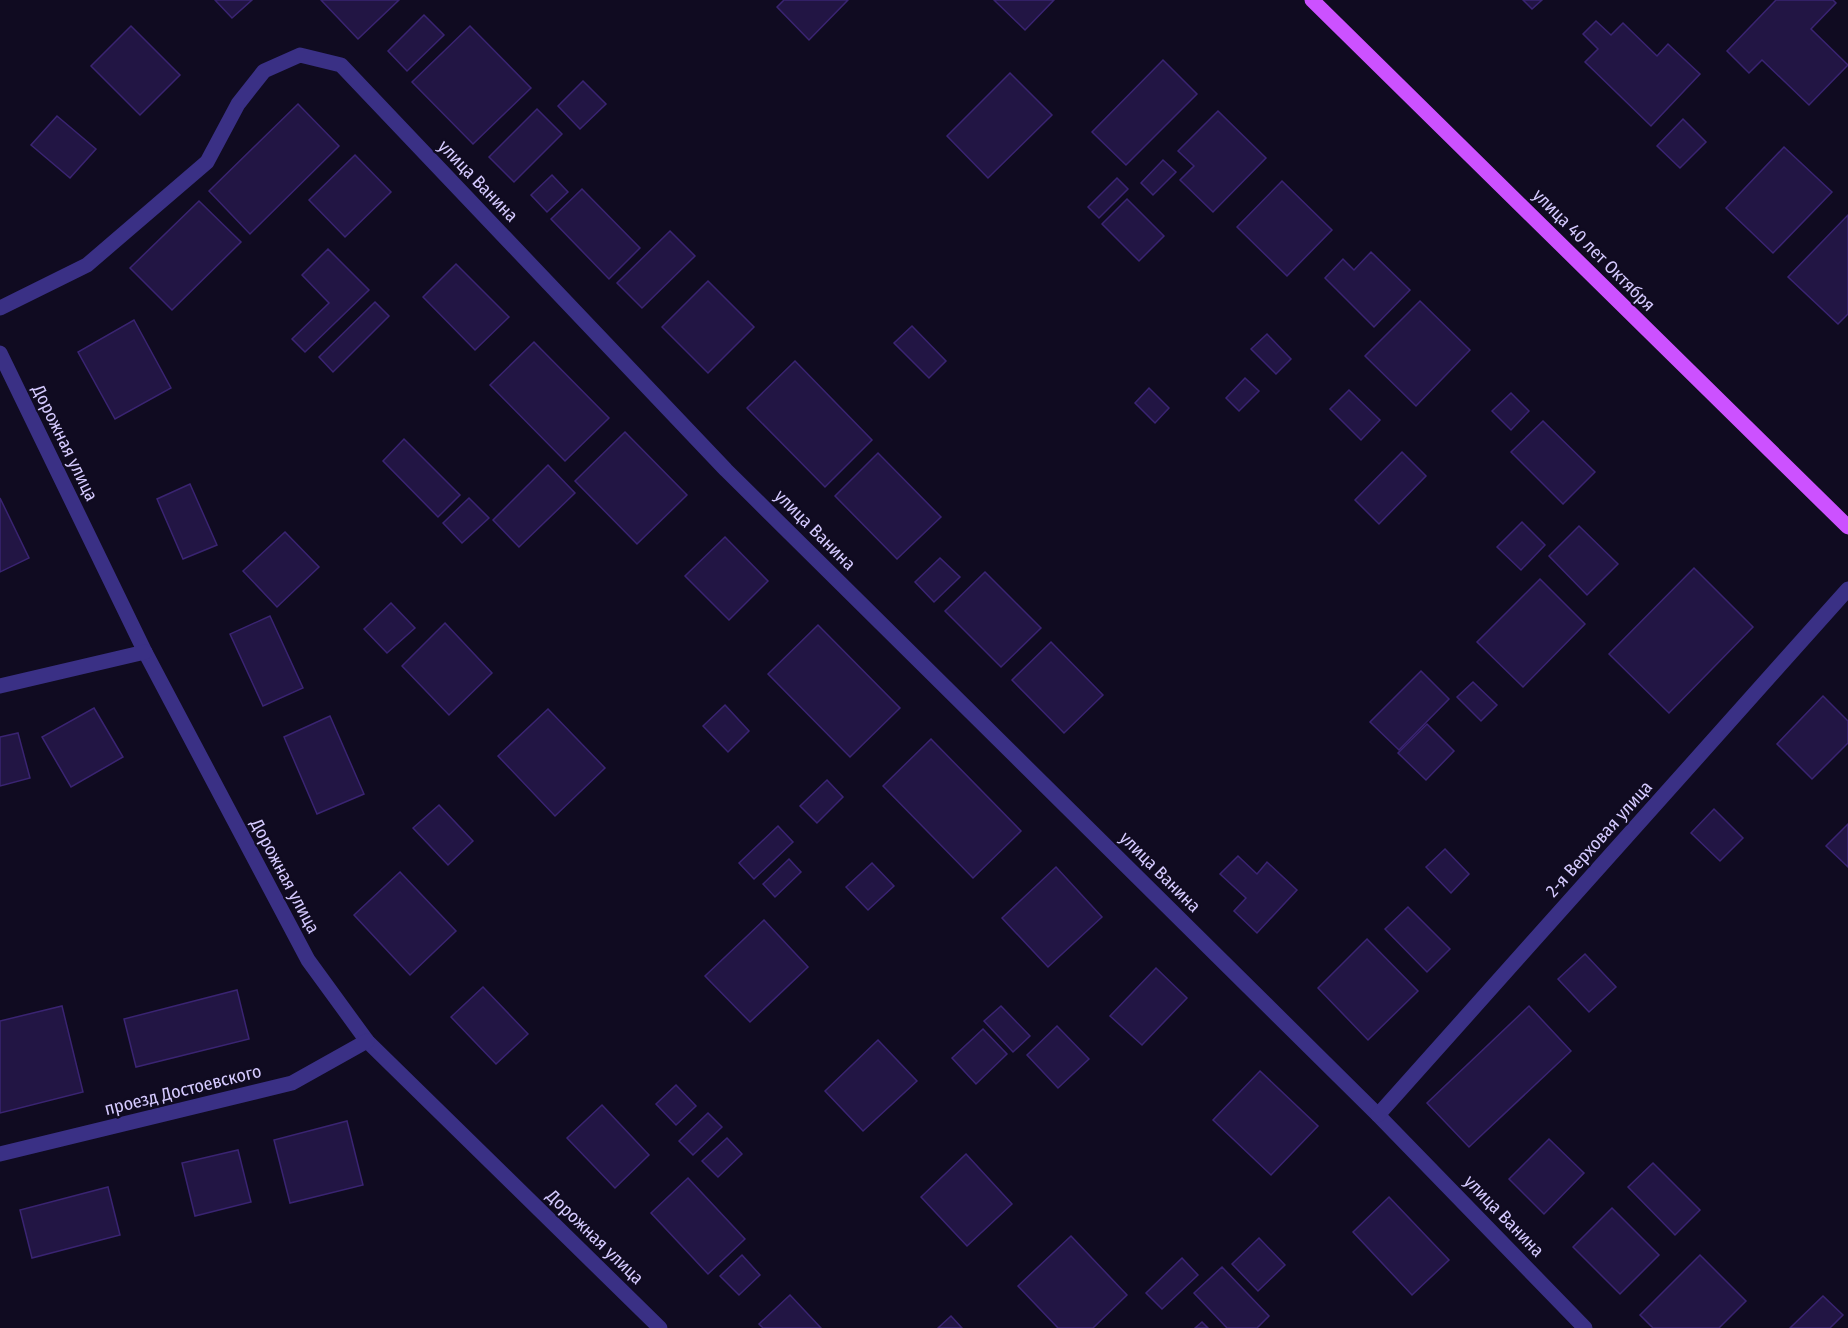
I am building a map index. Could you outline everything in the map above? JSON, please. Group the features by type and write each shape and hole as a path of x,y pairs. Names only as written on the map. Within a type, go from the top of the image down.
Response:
{"main road":[{"name":"улица 40 лет Октября","path":"1312,0 1848,527"}],"street":[{"name":"улица Ванина","path":"0,308 87,265 207,162 238,104 264,71 300,55 340,65 726,470 1378,1115 1585,1328"},
{"name":"Дорожная улица","path":"0,353 145,652 308,960 367,1041 660,1328"},
{"name":"2-я Верховая улица","path":"1378,1115 1848,589"},
{"path":"0,686 145,652"},
{"name":"проезд Достоевского","path":"0,1154 292,1083 367,1041"}],"building":[{"path":"215,0 252,0 232,18"},
{"path":"321,0 399,0 358,39"},
{"path":"784,0 848,0 809,40 777,7"},
{"path":"994,0 1054,0 1025,30"},
{"path":"1523,0 1542,0 1532,9"},
{"path":"1776,0 1833,0 1836,3 1811,29 1848,65 1809,105 1762,60 1749,73 1727,51"},
{"path":"424,15 444,35 407,71 388,51"},
{"path":"1596,21 1611,35 1623,23 1657,56 1668,44 1700,74 1651,126 1585,62 1598,49 1583,34"},
{"path":"131,26 180,75 140,115 91,66"},
{"path":"470,26 531,88 473,144 412,82"},
{"path":"1163,60 1197,94 1126,165 1092,132"},
{"path":"1010,73 1052,115 988,178 947,136"},
{"path":"583,81 606,104 580,129 558,106"},
{"path":"298,104 339,146 250,234 209,191"},
{"path":"537,109 562,134 514,182 489,157"},
{"path":"1218,111 1266,158 1213,212 1180,180 1194,166 1178,151"},
{"path":"57,116 96,149 70,178 31,145"},
{"path":"1683,119 1706,142 1680,168 1657,146"},
{"path":"1784,147 1832,192 1773,253 1726,208"},
{"path":"355,155 391,192 345,237 309,200"},
{"path":"1163,160 1176,172 1153,195 1141,183"},
{"path":"552,175 568,192 547,212 531,195"},
{"path":"1117,178 1128,189 1099,218 1088,207"},
{"path":"1282,181 1332,230 1287,276 1237,227"},
{"path":"582,189 640,248 609,279 551,219"},
{"path":"1127,199 1164,236 1139,261 1102,224"},
{"path":"199,201 241,242 172,310 130,268"},
{"path":"1848,215 1848,314 1838,324 1788,277"},
{"path":"670,231 695,256 642,308 617,283"},
{"path":"328,249 369,290 305,352 292,339 329,303 302,275"},
{"path":"1371,252 1410,290 1374,327 1325,278 1343,259 1354,270"},
{"path":"456,264 509,317 475,350 423,297"},
{"path":"708,281 754,327 708,373 662,327"},
{"path":"1420,301 1470,350 1416,406 1365,356"},
{"path":"375,302 389,316 333,372 319,357"},
{"path":"134,320 171,388 115,419 78,352"},
{"path":"912,326 946,361 929,378 894,343"},
{"path":"1267,334 1291,359 1276,374 1251,349"},
{"path":"534,342 609,418 565,461 490,385"},
{"path":"795,361 872,440 825,487 747,408"},
{"path":"1245,378 1259,391 1239,411 1226,398"},
{"path":"1149,388 1169,408 1155,423 1135,403"},
{"path":"1349,390 1380,420 1361,440 1330,409"},
{"path":"1511,393 1529,411 1511,430 1492,411"},
{"path":"1543,421 1595,472 1563,504 1511,452"},
{"path":"625,432 687,495 637,544 575,481"},
{"path":"404,439 460,495 438,517 383,461"},
{"path":"1402,452 1426,476 1379,524 1355,500"},
{"path":"878,453 941,517 897,559 835,496"},
{"path":"548,465 575,493 519,547 493,520"},
{"path":"190,484 217,545 183,559 157,499"},
{"path":"0,498 29,558 0,572"},
{"path":"469,498 489,518 462,543 443,523"},
{"path":"1522,522 1545,545 1521,570 1497,547"},
{"path":"1579,526 1618,564 1587,595 1549,556"},
{"path":"285,532 319,567 277,607 243,571"},
{"path":"725,537 768,581 729,620 685,576"},
{"path":"940,558 960,577 934,602 915,582"},
{"path":"1694,568 1753,627 1669,713 1609,654"},
{"path":"985,572 1041,628 1001,667 945,611"},
{"path":"1540,579 1585,624 1523,687 1477,642"},
{"path":"391,603 415,628 387,653 364,629"},
{"path":"270,616 303,688 263,706 230,634"},
{"path":"445,623 492,673 449,715 402,666"},
{"path":"818,625 900,708 850,757 768,674"},
{"path":"1051,642 1103,695 1064,733 1012,680"},
{"path":"1421,671 1449,699 1399,750 1370,722"},
{"path":"1473,682 1497,705 1481,721 1457,697"},
{"path":"1823,696 1848,721 1848,743 1812,779 1777,744"},
{"path":"725,705 749,731 728,752 703,726"},
{"path":"94,708 123,757 71,787 42,737"},
{"path":"548,709 605,768 555,816 498,756"},
{"path":"330,716 364,794 317,814 284,737"},
{"path":"1427,724 1454,751 1426,780 1398,753"},
{"path":"18,733 30,778 0,786 0,737"},
{"path":"931,739 1021,831 973,878 883,786"},
{"path":"827,780 843,797 817,823 800,806"},
{"path":"439,805 473,841 448,865 413,828"},
{"path":"1714,809 1743,838 1720,861 1691,833"},
{"path":"1848,824 1848,867 1826,846"},
{"path":"778,826 793,842 754,879 739,863"},
{"path":"1445,849 1469,874 1451,893 1426,867"},
{"path":"1238,856 1257,874 1267,862 1297,890 1257,933 1234,911 1246,898 1220,874"},
{"path":"789,859 801,872 775,897 763,884"},
{"path":"872,863 894,886 868,910 846,887"},
{"path":"1056,867 1102,917 1048,967 1002,918"},
{"path":"400,872 456,931 410,975 354,915"},
{"path":"1408,907 1450,949 1427,972 1385,929"},
{"path":"764,920 808,967 750,1022 705,976"},
{"path":"1367,939 1418,991 1368,1040 1318,988"},
{"path":"1585,954 1616,987 1589,1012 1558,979"},
{"path":"1156,968 1187,998 1142,1045 1110,1016"},
{"path":"483,987 528,1034 496,1064 451,1017"},
{"path":"237,990 249,1039 136,1067 124,1019"},
{"path":"62,1006 83,1092 0,1113 0,1021"},
{"path":"1001,1006 1030,1036 1013,1052 984,1021"},
{"path":"1529,1006 1571,1051 1469,1147 1427,1103"},
{"path":"1057,1026 1089,1059 1058,1088 1027,1055"},
{"path":"983,1029 1007,1054 976,1084 952,1058"},
{"path":"878,1040 917,1081 863,1131 825,1091"},
{"path":"1260,1071 1318,1126 1271,1175 1213,1120"},
{"path":"676,1085 696,1106 676,1125 656,1104"},
{"path":"602,1105 649,1155 615,1188 567,1138"},
{"path":"708,1113 722,1127 693,1155 679,1141"},
{"path":"347,1121 363,1185 290,1203 274,1140"},
{"path":"727,1138 742,1154 718,1177 702,1161"},
{"path":"1549,1139 1584,1173 1544,1214 1509,1179"},
{"path":"238,1150 251,1202 195,1216 182,1163"},
{"path":"966,1154 1012,1204 967,1246 921,1197"},
{"path":"1653,1163 1700,1210 1675,1235 1628,1187"},
{"path":"688,1178 745,1239 708,1274 651,1213"},
{"path":"108,1187 120,1235 32,1258 20,1210"},
{"path":"1389,1197 1449,1260 1412,1295 1353,1232"},
{"path":"1612,1208 1659,1255 1620,1294 1573,1247"},
{"path":"1071,1236 1127,1295 1093,1328 1058,1328 1018,1286"},
{"path":"1259,1238 1285,1265 1258,1291 1232,1264"},
{"path":"742,1255 760,1275 739,1295 720,1276"},
{"path":"1700,1255 1746,1301 1719,1328 1653,1328 1640,1315"},
{"path":"1182,1258 1198,1275 1162,1309 1146,1293"},
{"path":"1222,1267 1269,1316 1257,1328 1227,1328 1194,1293"},
{"path":"790,1295 821,1328 763,1328 759,1324"},
{"path":"1823,1296 1843,1315 1830,1328 1790,1328"},
{"path":"951,1316 962,1328 938,1328"},
{"path":"1202,1322 1208,1328 1195,1328"}]}
